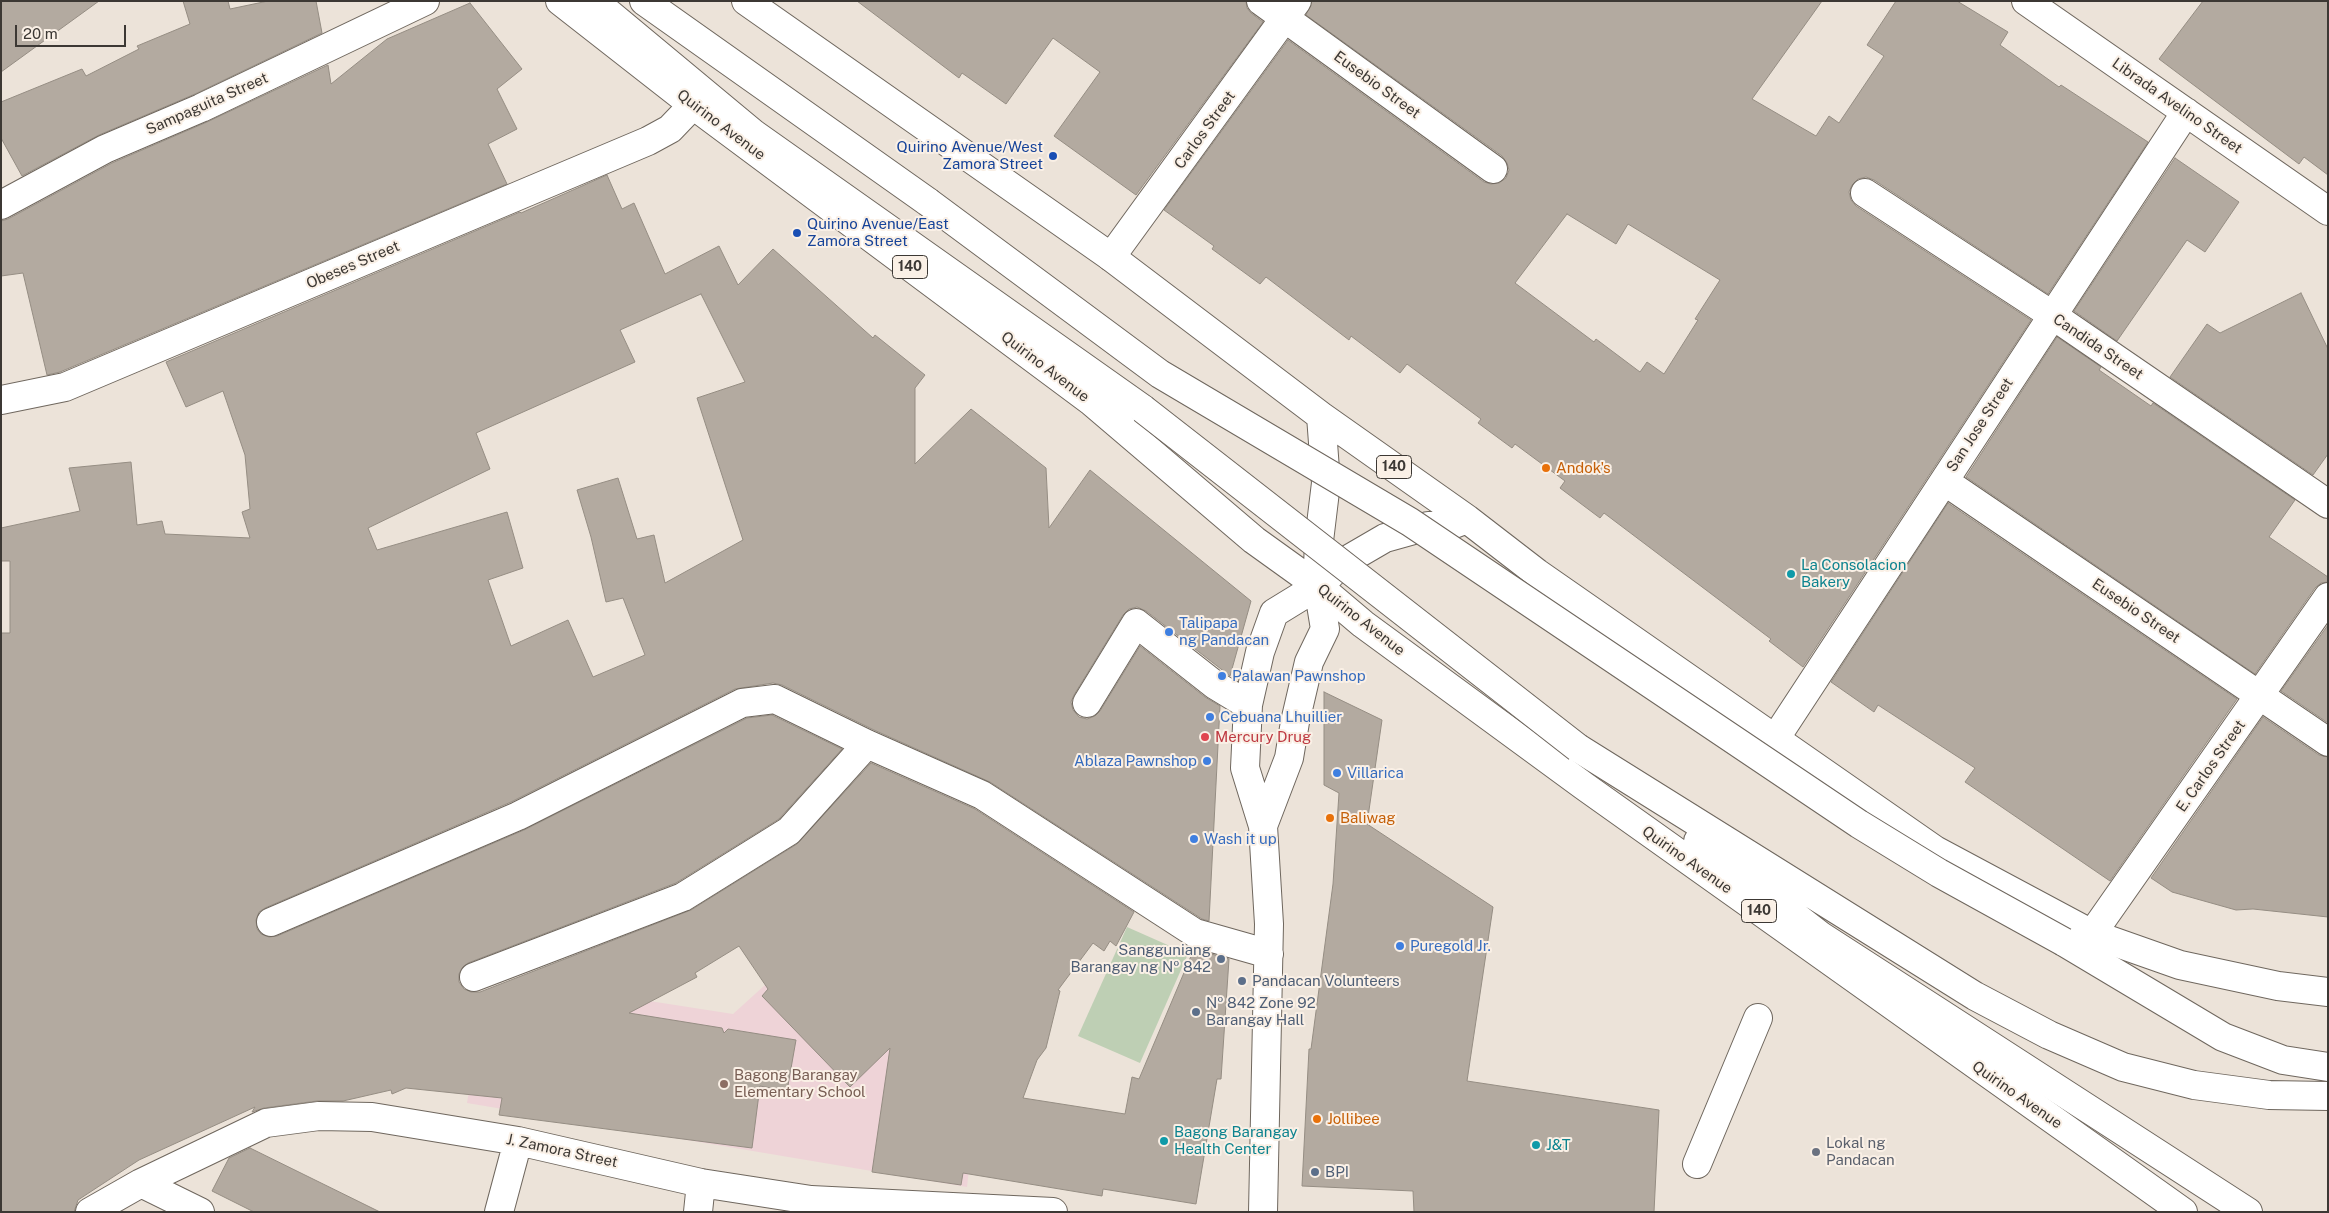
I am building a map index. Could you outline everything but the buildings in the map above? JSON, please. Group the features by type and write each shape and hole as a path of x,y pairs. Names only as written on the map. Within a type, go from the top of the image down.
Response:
{"main road":[{"name":"Sampaguita Street","path":"4,197 105,149 201,108 425,1"},
{"name":"Quirino Avenue","path":"560,1 693,105 1092,402 1254,540 1318,586 1363,624 1584,786 2183,1212"},
{"path":"594,1 754,134 1143,409 1821,936 2248,1212"},
{"path":"644,1 928,202 1160,374 1410,522 1867,828 1939,873 2064,942 2223,1037 2283,1060 2328,1067"},
{"name":"140","path":"746,1 1111,257 1321,416 1537,572 1935,850 2092,934 2180,965 2278,986 2328,992"},
{"name":"Eusebio Street","path":"1261,1 1291,10 1493,169"},
{"name":"Librada Avelino Street","path":"2026,1 2328,211"},
{"name":"Carlos Street","path":"1111,257 1291,10"},
{"name":"Obeses Street","path":"1,400 65,387 648,141 670,129 693,105"},
{"name":"San Jose Street","path":"1775,739 2186,112"},
{"name":"Candida Street","path":"1865,193 2052,315 2328,504"},
{"path":"1263,826 1289,758 1294,722 1309,662 1325,629 1318,586 1319,541 1326,483 1321,416"},
{"name":"Eusebio Street","path":"1944,481 2328,742"},
{"path":"1263,1212 1269,954 1263,826 1245,768 1248,705 1260,652 1274,613 1318,586 1342,563 1385,538 1428,526 1449,526 1467,520"},
{"name":"E. Carlos Street","path":"2092,934 2328,597"},
{"path":"1087,703 1136,623 1215,686 1248,705"},
{"path":"271,922 518,816 742,702 775,699 867,744 982,795 1195,933 1269,954"},
{"path":"474,977 683,897 789,831 867,744"},
{"path":"1578,748 1975,996 2049,1035 2123,1067 2194,1085 2269,1096 2328,1096"},
{"path":"1697,1164 1758,1018"},
{"name":"J. Zamora Street","path":"90,1212 141,1183 266,1123 319,1116 372,1117 518,1141 810,1206 1054,1212"},
{"path":"499,1212 518,1141"},
{"path":"141,1183 200,1212"},
{"path":"698,1212 701,1183"}],"shaded area":[{"name":"Bagong Barangay Elementary School","path":"808,946 981,1065 967,1187 467,1103 478,1035 643,1000 733,1014"}],"green space":[{"path":"1127,927 1188,954 1140,1063 1078,1036"}],"place":[{"name":"Quirino Avenue/West Zamora Street","path":"1053,156"},
{"name":"Quirino Avenue/East Zamora Street","path":"797,233"},
{"name":"Andok's","path":"1546,468"},
{"name":"La Consolacion Bakery","path":"1791,574"},
{"name":"Talipapa ng Pandacan","path":"1169,632"},
{"name":"Palawan Pawnshop","path":"1222,676"},
{"name":"Cebuana Lhuillier","path":"1210,717"},
{"name":"Mercury Drug","path":"1205,737"},
{"name":"Ablaza Pawnshop","path":"1207,761"},
{"name":"Villarica","path":"1337,773"},
{"name":"Baliwag","path":"1330,818"},
{"name":"Wash it up","path":"1194,839"},
{"name":"Puregold Jr.","path":"1400,946"},
{"name":"Sangguniang Barangay ng № 842","path":"1221,959"},
{"name":"Pandacan Volunteers","path":"1242,981"},
{"name":"№ 842 Zone 92 Barangay Hall","path":"1196,1012"},
{"name":"Bagong Barangay Elementary School","path":"724,1084"},
{"name":"Jollibee","path":"1317,1119"},
{"name":"Bagong Barangay Health Center","path":"1164,1141"},
{"name":"J&T","path":"1536,1145"},
{"name":"Lokal ng Pandacan","path":"1816,1152"},
{"name":"BPI","path":"1315,1172"}]}
